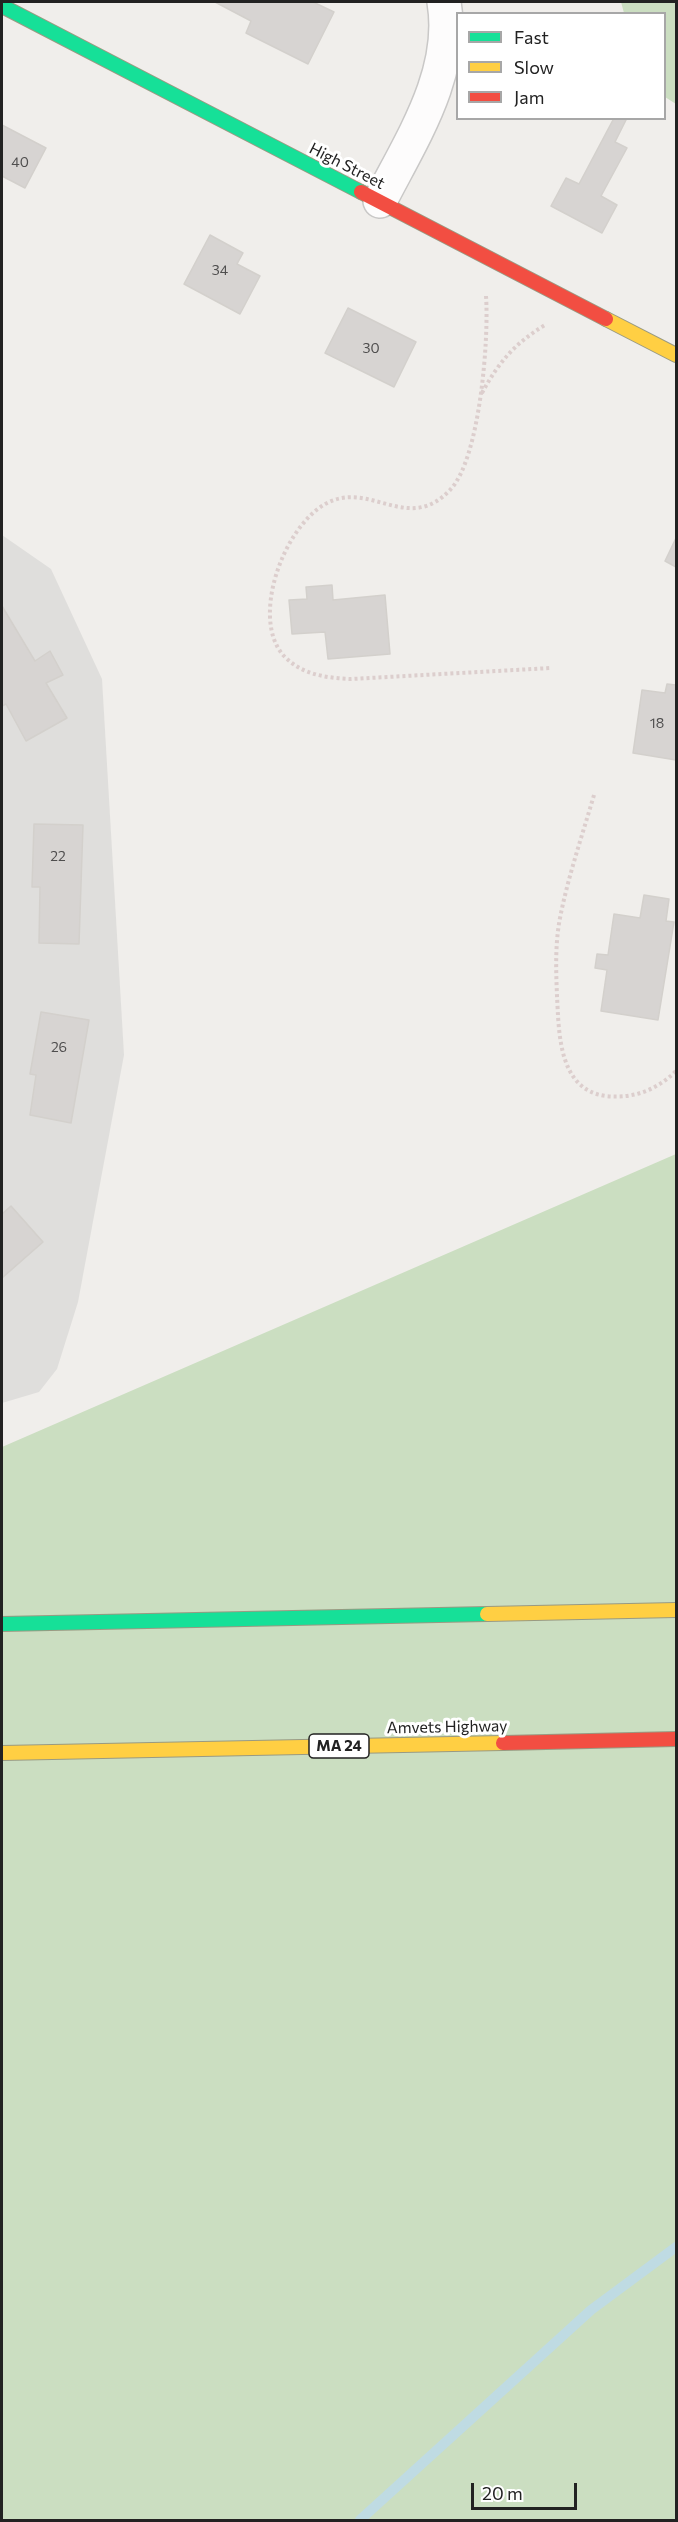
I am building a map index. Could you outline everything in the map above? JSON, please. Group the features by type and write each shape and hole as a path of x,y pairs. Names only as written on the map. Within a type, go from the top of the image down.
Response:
{"main road":[{"name":"High Street","path":"2,6 676,355"},
{"path":"2,1624 676,1610"},
{"name":"Amvets Highway","path":"2,1753 676,1739"}],"street":[{"path":"380,201 427,107 436,84 447,37 444,2"}],"path":[{"path":"483,255 487,305 487,349 475,426 460,476 450,490 438,500 414,509 345,498 333,500 321,506 292,540 274,578 270,596 271,620 278,649 300,668 331,678 351,679 551,668"},
{"path":"480,397 495,369 508,352 527,335 545,325 587,309"},
{"path":"594,795 565,898 556,941 560,1044 575,1078 599,1095 636,1096 657,1086 676,1071"}],"shaded area":[{"path":"2,535 51,569 102,679 124,1055 78,1302 57,1369 39,1392 2,1403"}],"green space":[{"path":"621,2 676,2 676,104 666,98 666,12 624,12"},
{"path":"676,1154 676,2520 2,2520 2,1447"}],"building":[{"path":"215,2 313,2 334,12 308,64 246,33 251,21"},
{"path":"613,120 626,120 615,142 627,148 601,196 617,205 602,233 551,206 566,178 579,184"},
{"path":"2,125 46,148 25,188 2,176"},
{"path":"210,235 243,253 237,264 260,276 240,314 184,284"},
{"path":"348,308 416,342 394,387 325,353"},
{"path":"676,538 676,567 665,561"},
{"path":"332,585 333,600 385,595 390,654 328,659 325,632 292,634 289,600 307,599 306,587"},
{"path":"2,606 35,661 50,651 63,675 46,683 67,718 26,741 6,704 2,706"},
{"path":"667,684 676,685 676,760 633,753 642,690 665,693"},
{"path":"34,824 83,825 79,944 39,943 40,887 32,887"},
{"path":"644,895 669,899 666,921 674,922 658,1020 601,1011 607,970 595,968 597,954 608,955 614,914 640,918"},
{"path":"41,1012 89,1020 71,1123 30,1115 36,1075 30,1074"},
{"path":"11,1206 43,1242 2,1278 2,1214"}],"waterway":[{"path":"360,2520 591,2310 676,2247"}],"traffic: fast":[{"path":"2,6 361,192"},
{"path":"2,1624 487,1614"}],"traffic: slow":[{"path":"606,319 676,355"},
{"path":"487,1614 676,1610"},
{"path":"2,1753 503,1743"}],"traffic: jam":[{"path":"361,192 606,319"},
{"path":"503,1743 676,1739"}]}
